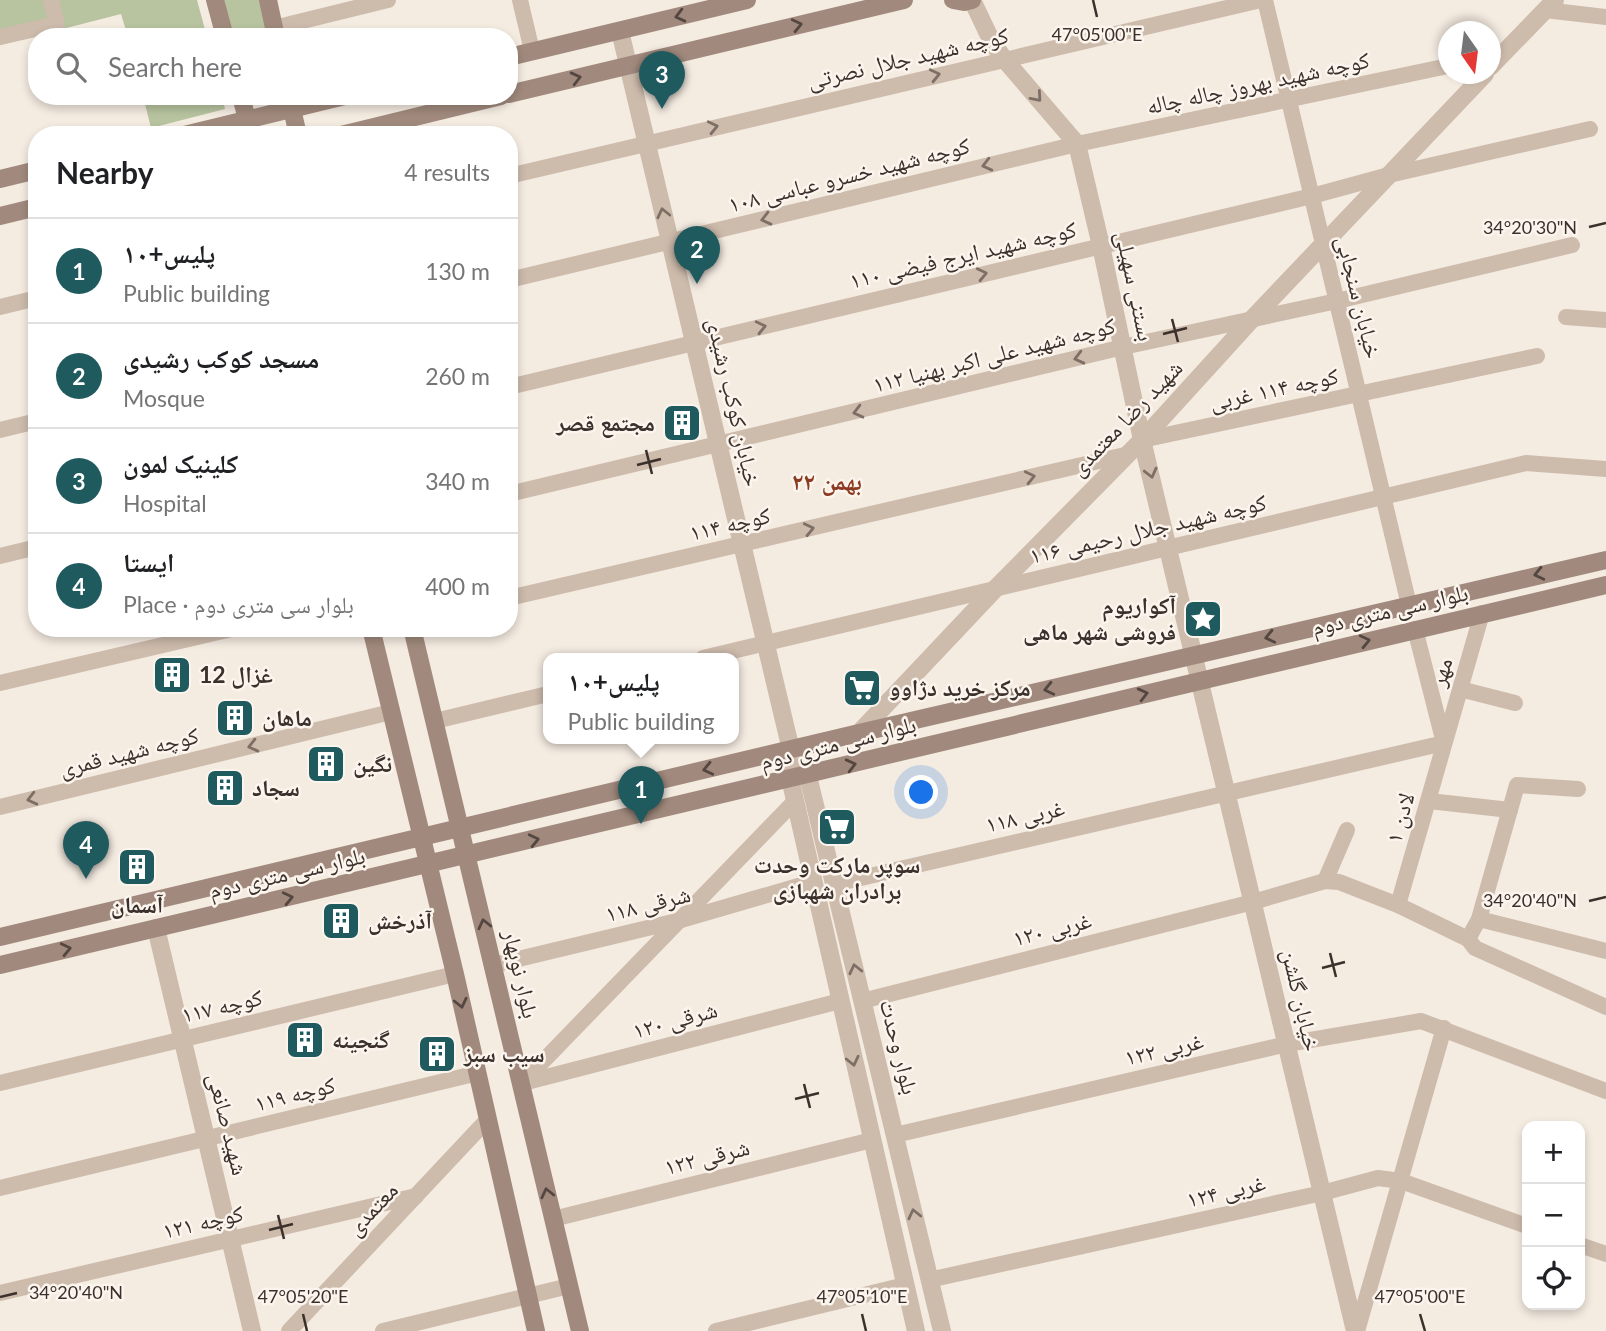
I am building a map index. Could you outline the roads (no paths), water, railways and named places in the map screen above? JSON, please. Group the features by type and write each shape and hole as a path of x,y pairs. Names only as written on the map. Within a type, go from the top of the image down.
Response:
{"main road":[{"path":"215,0 223,28"},
{"path":"268,0 274,28"},
{"path":"518,55 747,0"},
{"path":"518,92 904,0"},
{"path":"953,0 972,0"},
{"path":"243,105 249,126"},
{"path":"251,126 288,105"},
{"path":"291,105 296,126"},
{"path":"378,126 464,105"},
{"path":"0,179 28,172"},
{"path":"0,216 28,209"},
{"name":"بلوار سی متری دوم","path":"0,937 1606,559"},
{"name":"بلوار سی متری دوم","path":"0,965 808,776 1482,613 1606,586"},
{"path":"372,637 455,974 536,1331"},
{"name":"بلوار نوبهار","path":"414,637 580,1331"}],"street":[{"path":"39,28 57,24 51,0"},
{"path":"289,28 388,0"},
{"path":"520,0 533,51"},
{"name":"بستنی سهیلی","path":"972,0 1004,59 1077,144 1142,440 1200,680"},
{"name":"کوچه شهید جلال نصرتی","path":"518,174 1263,0"},
{"name":"خیابان سنجابی","path":"1263,0 1409,605"},
{"path":"1501,54 1550,5 1606,17"},
{"path":"0,37 28,31"},
{"name":"خیابان کوکب رشیدی","path":"620,31 791,750"},
{"name":"کوچه شهید بهروز چاله چاله","path":"1077,144 1438,68"},
{"name":"شهید رضا معتمدی","path":"859,733 996,588 1142,440 1253,318 1475,84"},
{"name":"کوچه شهید ایرج فیضی ۱۱۰","path":"518,385 1590,129"},
{"name":"کوچه شهید خسرو عباسی ۱۰۸","path":"518,278 1077,144"},
{"name":"کوچه شهید علی اکبر بهنیا ۱۱۲","path":"518,493 1123,347 1337,301 1572,245"},
{"path":"0,307 28,300"},
{"path":"1566,317 1606,320"},
{"name":"کوچه ۱۱۴ غربی","path":"1142,440 1537,356"},
{"path":"0,430 28,423"},
{"name":"کوچه ۱۱۴","path":"518,596 1125,456"},
{"name":"کوچه شهید جلال رحیمی ۱۱۶","path":"723,653 1526,463 1606,469"},
{"path":"0,556 28,549"},
{"name":"مهر","path":"1444,743 1482,613"},
{"path":"1415,629 1444,743"},
{"path":"0,683 197,637"},
{"name":"خیابان گلشن","path":"1200,680 1356,1331"},
{"path":"1460,689 1515,703"},
{"path":"435,721 543,695"},
{"name":"کوچه شهید قمری","path":"0,807 391,712"},
{"name":"۱۱۸ غربی","path":"835,884 1444,743"},
{"name":"لادن ۱","path":"1398,905 1444,743"},
{"name":"بلوار وحدت","path":"791,750 808,776 942,1331"},
{"name":"بلوار وحدت","path":"791,750 789,780 916,1331"},
{"path":"1468,939 1479,919 1517,786 1578,789"},
{"path":"1429,801 1510,810"},
{"path":"521,1084 794,802"},
{"path":"1347,830 1325,881 1339,883 1398,905 1468,939 1475,948 1606,1007"},
{"name":"۱۲۰ غربی","path":"863,1001 1325,881"},
{"name":"۱۱۸ شرقی","path":"493,965 681,920 812,882"},
{"path":"1479,919 1606,951"},
{"name":"شهید صانعی","path":"156,928 253,1331"},
{"name":"کوچه ۱۱۷","path":"0,1083 455,974"},
{"name":"۱۲۰ شرقی","path":"521,1084 840,1001"},
{"name":"۱۲۲ غربی","path":"895,1135 1287,1044 1420,1021 1606,1091"},
{"path":"1356,1331 1444,1028"},
{"name":"کوچه ۱۱۹","path":"0,1188 478,1073"},
{"name":"معتمدی","path":"289,1331 488,1119"},
{"name":"۱۲۲ شرقی","path":"553,1219 872,1140"},
{"name":"۱۲۴ غربی","path":"929,1280 1322,1193 1378,1178 1401,1181 1522,1224"},
{"name":"کوچه ۱۲۱","path":"0,1293 416,1196"},
{"path":"1585,1247 1606,1254"},
{"path":"716,1331 905,1285"},
{"path":"383,1331 569,1286"}],"place":[{"name":"کلینیک لمون","path":"662,109"},
{"name":"مسجد کوکب رشیدی","path":"697,284"},
{"name":"مجتمع قصر","path":"682,423"},
{"name":"آکواریوم فروشی شهر ماهی","path":"1203,619"},
{"name":"غزال 12","path":"172,675"},
{"name":"مرکز خرید دژاوو","path":"862,688"},
{"name":"ماهان","path":"235,718"},
{"name":"نگین","path":"326,764"},
{"name":"سجاد","path":"225,788"},
{"name":"پلیس+۱۰","path":"641,824"},
{"name":"سوپر مارکت وحدت برادران شهبازی","path":"837,827"},
{"name":"آسمان","path":"137,867"},
{"name":"ایستا","path":"86,879"},
{"name":"آذرخش","path":"341,921"},
{"name":"گنجینه","path":"305,1040"},
{"name":"سیب سبز","path":"437,1054"}],"district":[{"name":"۲۲ بهمن","path":"827,482"}]}
